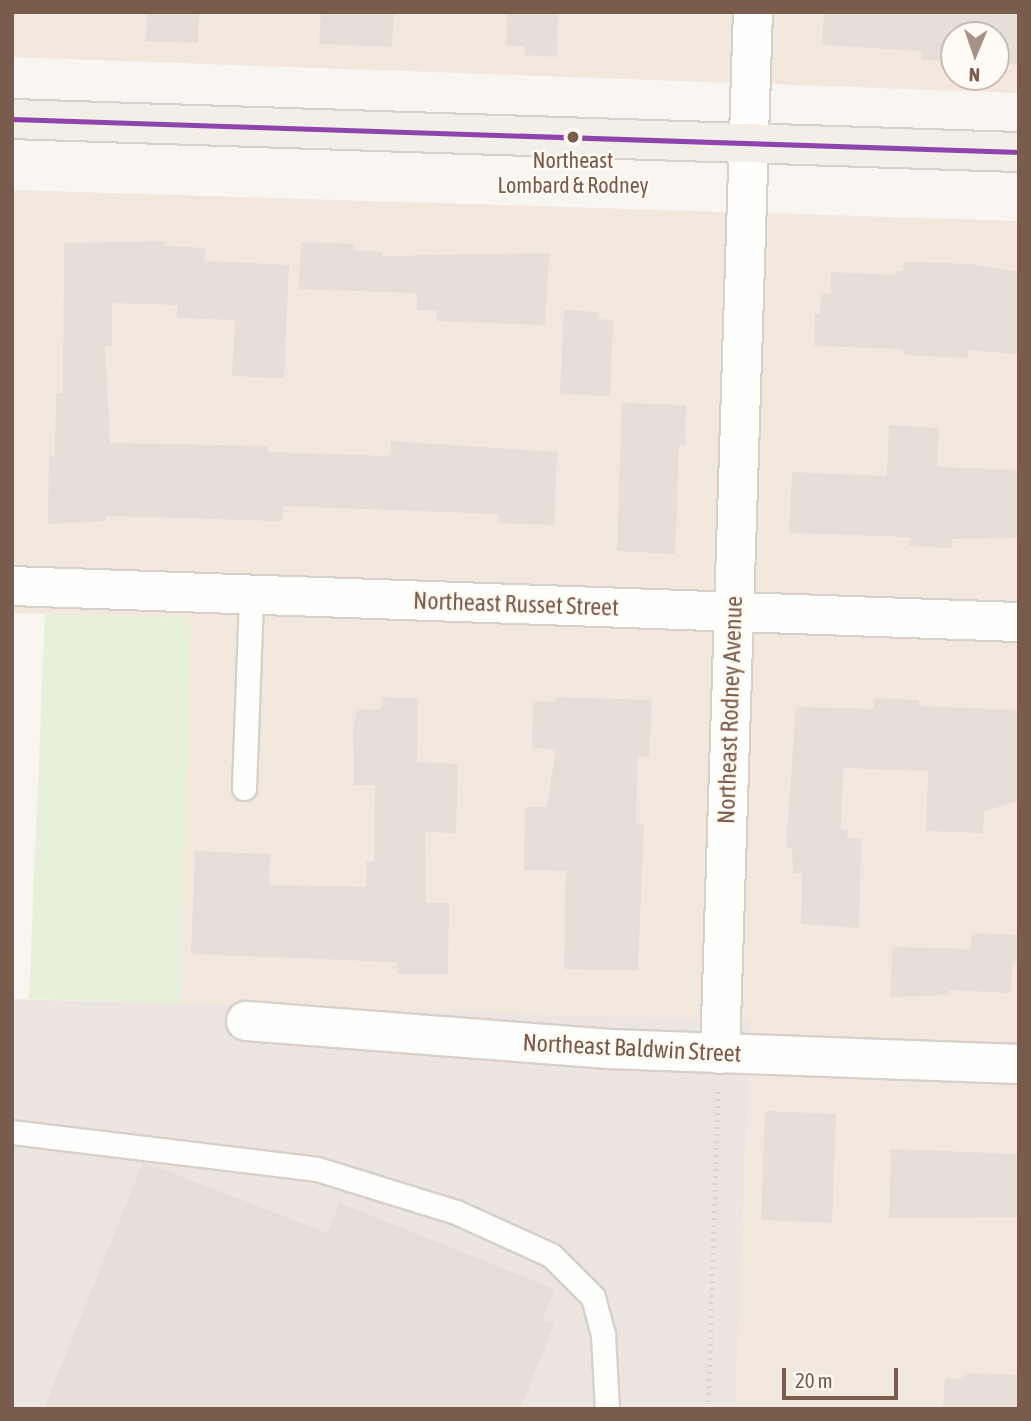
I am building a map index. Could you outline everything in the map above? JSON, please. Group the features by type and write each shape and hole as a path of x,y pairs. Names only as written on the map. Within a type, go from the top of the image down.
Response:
{"main road":[{"path":"12,118 1019,152"}],"street":[{"name":"Northeast Rodney Avenue","path":"720,1054 753,12"},
{"name":"Northeast Russet Street","path":"12,586 1019,622"},
{"name":"Northeast Baldwin Street","path":"246,1021 720,1054 1019,1064"}],"lane":[{"path":"244,788 251,595"},
{"path":"12,1132 317,1169 456,1212 551,1255 593,1297 603,1335 607,1409"}],"path":[{"path":"708,1409 720,1054"}],"shaded area":[{"path":"12,12 1019,12 1019,93 963,91 1010,91 1010,21 940,21 940,90 12,57"},
{"path":"12,190 1019,221 1019,1409 736,1409 751,1020 181,1004 190,617 12,613"},
{"path":"12,999 751,1020 736,1409 12,1409"}],"green space":[{"path":"45,614 190,617 181,1004 29,999"}],"building":[{"path":"147,12 199,12 198,43 146,41"},
{"path":"321,12 394,12 392,47 319,44"},
{"path":"507,12 558,12 557,57 525,55 525,46 506,46"},
{"path":"824,12 1019,12 1019,64 1010,64 1010,21 940,21 940,61 921,60 922,51 822,45"},
{"path":"165,241 164,246 205,248 204,261 289,265 284,378 232,376 235,320 177,318 178,305 112,303 112,346 105,346 110,443 268,446 268,452 386,456 391,454 391,441 557,452 554,525 499,523 499,514 283,506 282,521 106,516 106,521 48,524 49,456 55,456 56,394 63,393 64,243"},
{"path":"301,242 355,244 354,250 382,252 382,256 549,253 545,325 436,321 437,311 417,310 417,293 299,289"},
{"path":"904,262 970,264 1019,272 1019,354 968,350 968,358 903,355 903,349 814,346 815,314 820,313 821,293 830,294 831,272 895,275 895,271 903,271"},
{"path":"564,310 598,312 597,319 613,320 610,396 560,394"},
{"path":"622,403 686,405 685,446 679,445 675,554 617,551"},
{"path":"889,425 939,428 937,467 1019,470 1019,538 952,539 952,548 909,546 910,537 789,533 792,472 887,476"},
{"path":"382,697 418,698 417,762 458,764 456,833 425,832 426,903 449,903 448,974 397,974 397,962 191,954 195,851 270,854 269,885 366,887 366,862 374,861 375,785 354,785 353,731 357,709 381,710"},
{"path":"556,697 652,700 649,757 637,756 636,823 644,824 638,970 564,969 566,871 524,870 525,807 547,807 556,749 532,748 533,701 557,702"},
{"path":"874,698 919,700 919,706 1019,710 1019,801 984,811 983,833 926,831 928,771 843,768 841,829 848,829 847,838 861,839 859,928 801,924 802,873 793,873 792,848 786,848 796,707 874,709"},
{"path":"972,933 1019,935 1019,963 1012,963 1011,993 949,990 948,995 891,997 892,947 971,949"},
{"path":"765,1111 836,1114 832,1223 761,1220"},
{"path":"891,1149 1019,1154 1017,1217 889,1218"},
{"path":"143,1162 327,1233 340,1203 555,1289 542,1320 554,1324 520,1409 44,1409"},
{"path":"964,1373 1019,1375 1019,1409 943,1409 945,1378 964,1379"}],"transit line":[{"path":"12,119 1019,152"}],"place":[{"name":"Northeast Lombard & Rodney","path":"573,137"}]}
